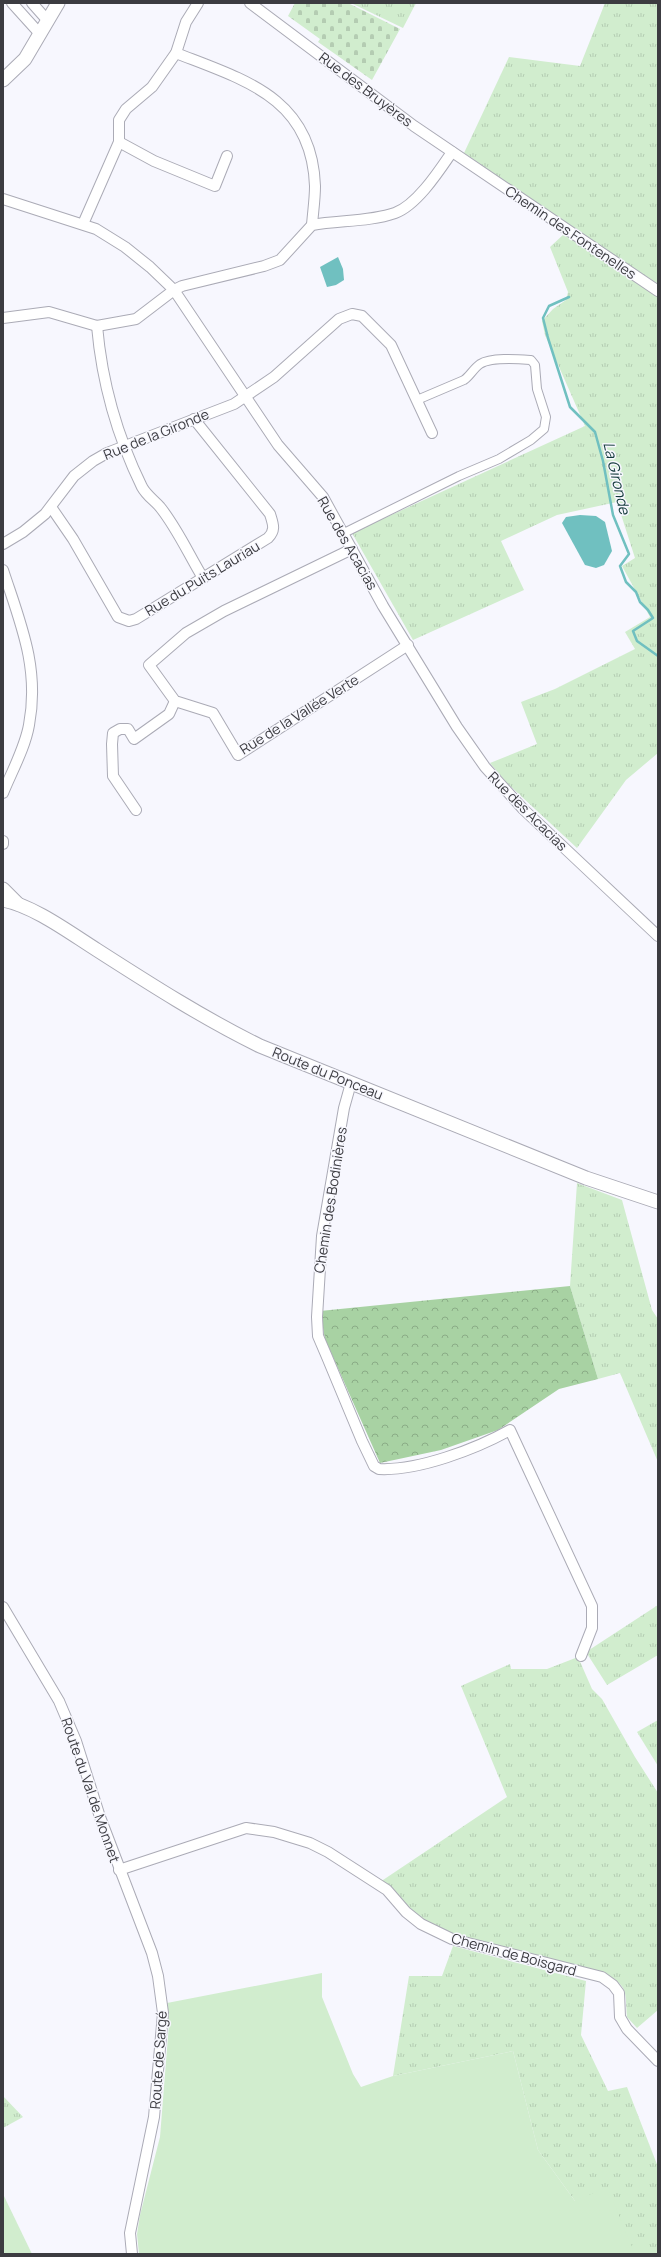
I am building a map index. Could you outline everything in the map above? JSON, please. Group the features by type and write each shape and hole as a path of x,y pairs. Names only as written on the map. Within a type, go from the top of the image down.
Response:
{"street":[{"path":"12,3 40,34"},
{"path":"32,3 48,21"},
{"path":"3,80 25,59 58,3"},
{"path":"83,224 118,142 119,120 126,109 152,87 176,53 186,22 198,3"},
{"name":"Rue des Bruyères","path":"250,3 452,152 484,173"},
{"path":"3,318 49,312 98,326 136,319 174,290 280,260 312,225 315,186 310,154 305,139 287,110 272,96 256,86 176,53"},
{"path":"118,142 154,160 215,186 227,156"},
{"path":"312,225 375,218 396,213 415,199 452,152"},
{"name":"Chemin des Fontenelles","path":"484,173 658,291"},
{"name":"Rue des Acacias","path":"3,199 96,229 125,247 150,267 174,290 278,444 323,497 383,606 458,727 485,767 502,788 658,936"},
{"name":"Rue de la Gironde","path":"3,544 23,532 51,507 74,476 83,468 107,453 234,404 274,377 339,319 352,314 362,316 391,346 432,433"},
{"path":"98,326 108,398 124,446 142,488 160,507 203,578"},
{"path":"344,533 459,476 499,459 531,440 544,429 546,417 537,390 535,365 531,360 500,359 480,364 470,376 464,380 417,400"},
{"name":"Rue du Puits Lauriau","path":"51,507 73,539 118,617 129,621 136,619 268,538 273,533 274,525 270,514 194,419"},
{"path":"136,810 113,776 113,733 120,729 128,729 134,739 169,714 175,701 148,665 186,633 224,611 352,549"},
{"path":"3,570 22,626 33,675 29,726 3,793"},
{"name":"Rue de la Vallée Verte","path":"175,701 213,713 238,755 408,645"},
{"name":"Route du Ponceau","path":"3,889 18,904"},
{"name":"Route du Ponceau","path":"3,900 18,904 66,931 214,1023 260,1046 586,1178 658,1202"},
{"name":"Chemin des Bodinières","path":"351,1083 344,1108 322,1236 317,1318 318,1336 362,1441 374,1466 379,1469 420,1464 444,1457 482,1445 510,1430 592,1606 592,1628 581,1656"},
{"name":"Route du Val de Monnet","path":"3,1607 59,1700 76,1740 100,1818 119,1870"},
{"name":"Chemin de Boisgard","path":"119,1870 246,1828 274,1832 310,1843 328,1852 387,1890 406,1912 421,1924 452,1939 602,1977 613,1985 619,1993 620,2017 627,2029 658,2061"},
{"name":"Route de Sargé","path":"119,1870 152,1953 158,1976 163,2013 154,2117 130,2233 132,2254"}],"green space":[{"path":"295,3 348,3 400,29 372,80 318,42 320,39 288,16"},
{"path":"351,3 416,3 403,28"},
{"path":"605,3 658,3 658,284 571,227 464,153 509,57 580,66"},
{"path":"564,234 658,295 658,753 626,780 577,848 507,783 490,763 537,744 521,702 555,689 635,649 625,632 650,617 622,566 635,558 617,502 557,515 501,541 524,590 413,640 352,533 585,426 545,335 542,321 553,309 566,300 568,292 550,247"},
{"path":"577,1183 622,1200 652,1310 658,1319 658,1462 620,1373 598,1379 570,1286"},
{"path":"570,1286 598,1379 559,1389 498,1430 441,1450 380,1463 325,1339 320,1311"},
{"path":"658,1605 658,1655 607,1685 586,1652"},
{"path":"578,1657 592,1689 602,1699 635,1757 658,1793 658,2010 637,2028 627,2017 624,1989 617,1981 610,1977 601,1973 453,1935 421,1919 393,1891 380,1882 507,1797 461,1686 510,1664 511,1669 547,1669"},
{"path":"658,1720 658,1766 637,1732"},
{"path":"453,1946 586,1981 581,2035 608,2091 627,2087 658,2167 658,2254 635,2254 575,2201 538,2150 513,2051 393,2076 409,1976 442,1976"},
{"path":"322,1973 322,1997 353,2074 361,2087 393,2076 513,2051 538,2150 575,2201 607,2187 635,2254 139,2254 137,2234 140,2215 160,2137 169,2024 167,2003"},
{"path":"3,2096 23,2117 3,2128"},
{"path":"3,2194 32,2254 3,2254"}],"water":[{"path":"338,257 343,269 344,280 336,285 327,287 320,267"},
{"path":"580,515 596,516 605,522 612,551 604,565 596,568 585,565 562,523 566,517"}],"waterway":[{"name":"La Gironde","path":"569,297 549,306 543,318 570,407 595,432 603,461 613,515 629,554 620,566 626,582 636,592 640,602 653,618 633,631 637,641 658,656"}]}
